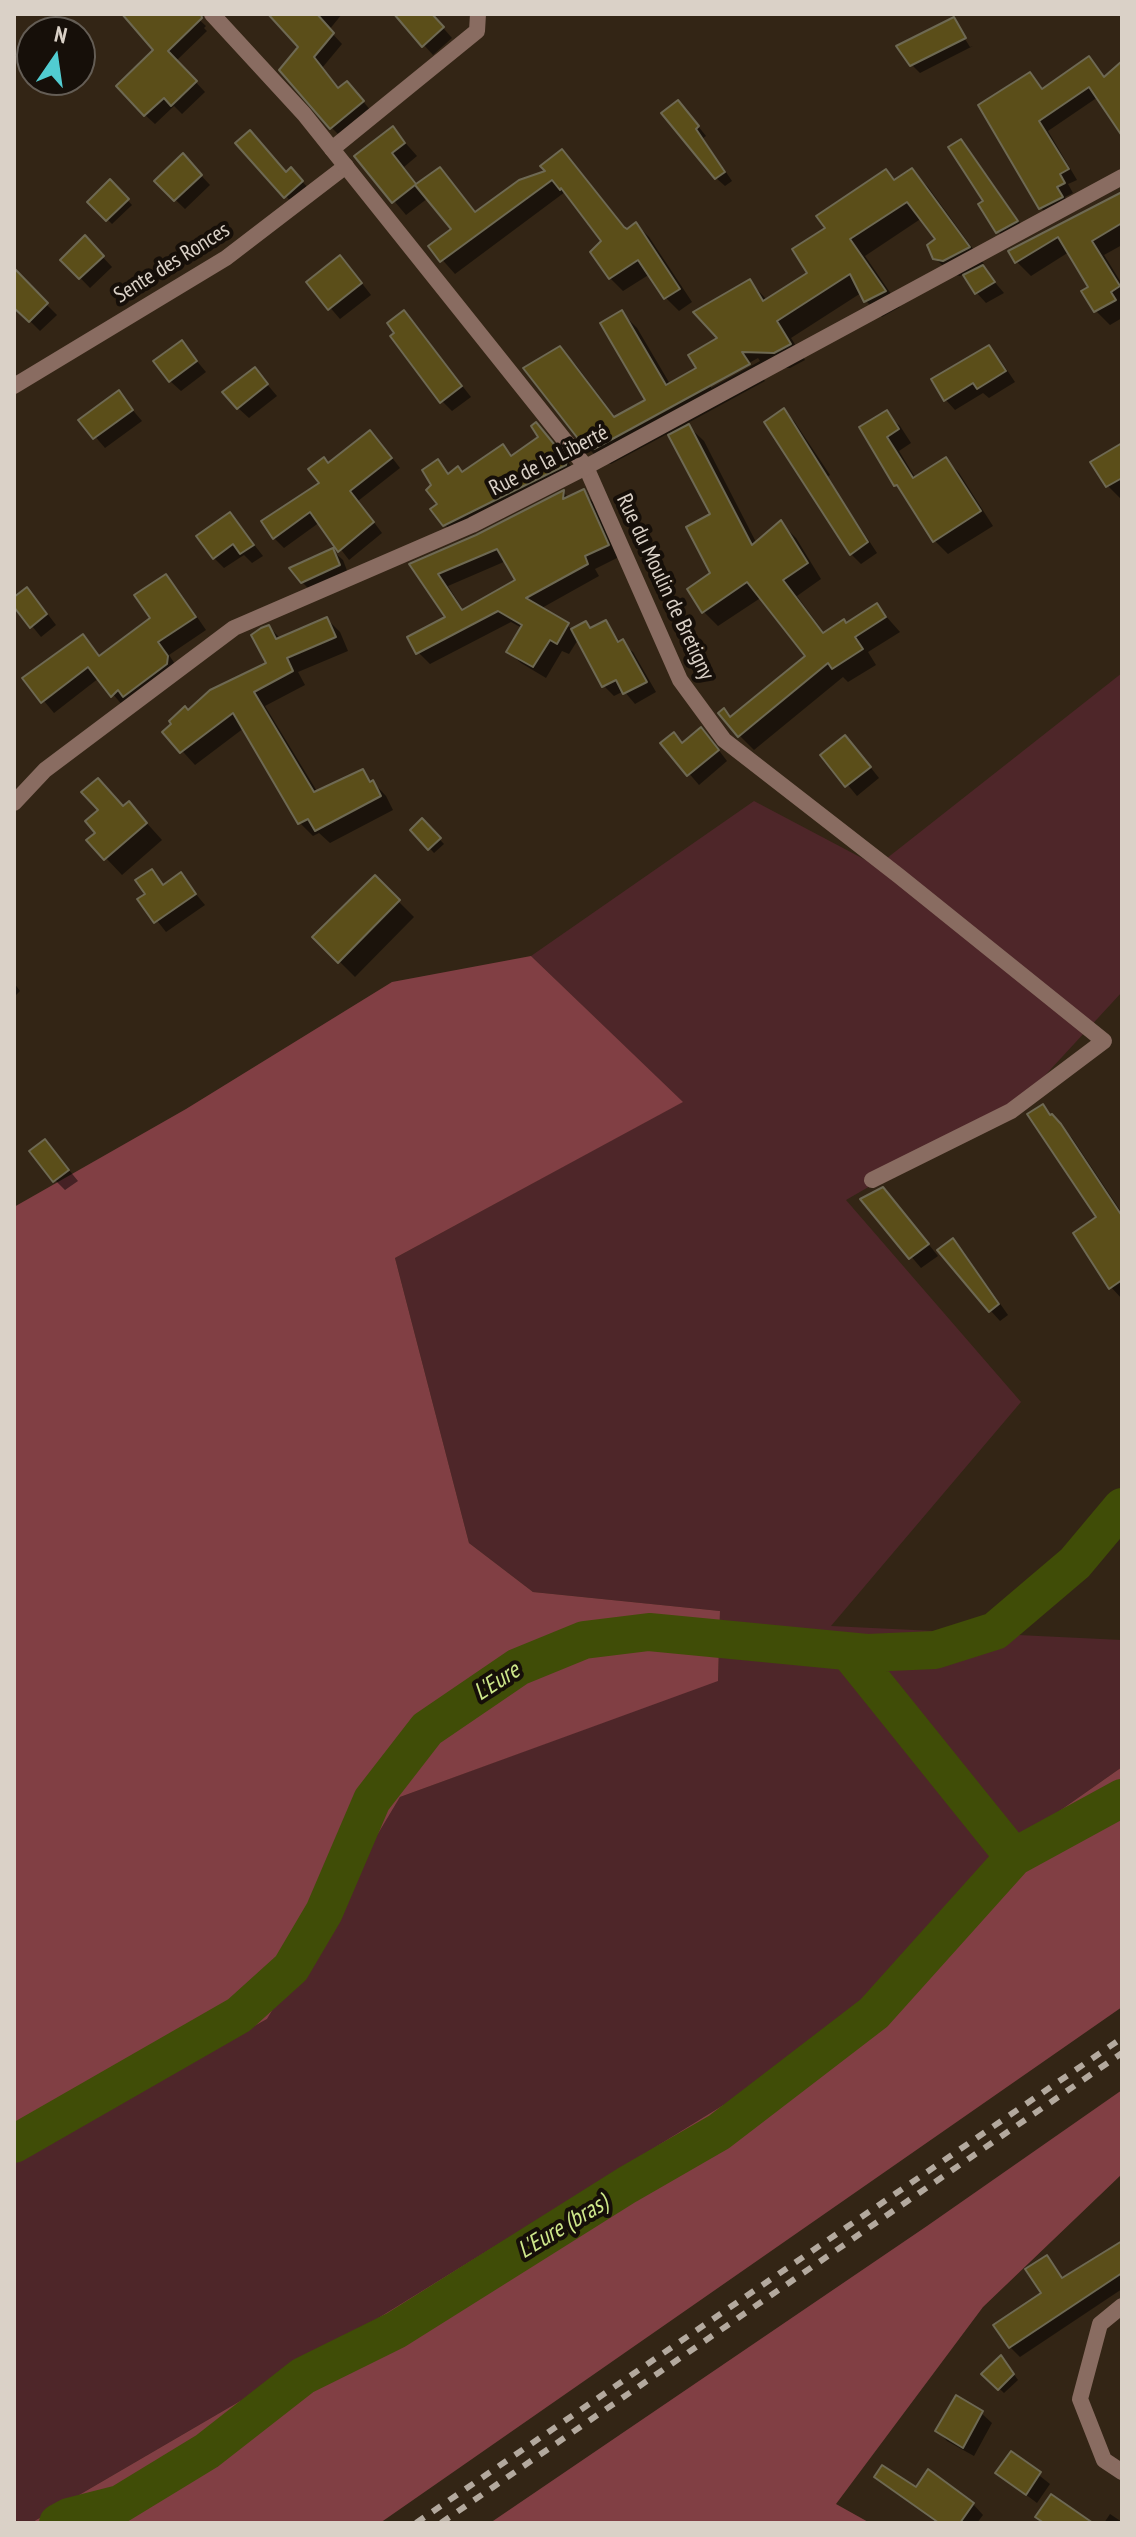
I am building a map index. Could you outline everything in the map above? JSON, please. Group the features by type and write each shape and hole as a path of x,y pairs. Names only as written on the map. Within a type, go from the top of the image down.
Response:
{"street":[{"name":"Rue du Moulin de Bretigny","path":"212,14 304,114 586,467 680,680 724,740 1104,1041 1011,1111 872,1180"},
{"path":"332,149 477,31 478,14"},
{"name":"Sente des Ronces","path":"14,386 226,258 346,166"},
{"name":"Rue de la Liberté","path":"14,803 45,770 234,628 472,525 586,467 1122,177"},
{"path":"1122,2306 1100,2324 1080,2399 1104,2460 1122,2472"}],"shaded area":[{"path":"1122,673 1122,992 1026,1096 846,1200 1021,1402 831,1626 1122,1640 1122,1767 994,1857 832,2038 302,2365 31,2523 14,2523 14,2161 267,2019 400,1797 718,1680 720,1611 533,1592 469,1543 395,1258 682,1102 531,956 754,801 877,866"},
{"path":"531,956 683,1102 395,1258 469,1543 533,1592 720,1611 718,1681 400,1797 267,2019 14,2161 14,1207 186,1109 392,982"},
{"path":"1122,1767 1122,2007 380,2523 31,2523 302,2365 832,2038 994,1857"},
{"path":"1122,2090 1122,2174 983,2307 836,2504 870,2523 490,2523 927,2226"}],"building":[{"path":"122,14 201,14 202,18 168,51 197,81 171,106 164,98 144,116 116,86 153,50"},
{"path":"268,14 317,14 334,33 314,57 338,88 347,81 364,101 330,129 279,70 298,47"},
{"path":"394,14 432,14 444,27 422,47"},
{"path":"954,17 966,38 910,66 896,46"},
{"path":"1089,56 1104,77 1122,61 1122,136 1089,87 1039,121 1069,169 1060,174 1065,183 1057,187 1063,197 1039,209 978,105 1030,72 1042,89"},
{"path":"678,100 699,126 696,129 725,172 715,179 661,113"},
{"path":"393,126 405,143 392,153 416,184 440,167 475,212 519,180 545,171 540,166 562,149 624,227 627,229 636,222 680,289 664,299 638,260 609,279 590,252 601,241 552,180 440,262 428,246 451,229 415,185 392,203 354,156"},
{"path":"250,130 286,172 291,167 303,181 284,198 235,143"},
{"path":"961,139 1018,221 996,233 978,204 983,201 948,147"},
{"path":"183,153 202,175 174,201 154,181"},
{"path":"912,168 970,247 943,261 933,259 927,245 935,239 907,202 850,239 886,291 864,302 850,274 777,321 791,344 774,353 742,352 750,364 594,449 583,445 523,368 560,346 614,417 645,400 600,323 622,310 666,385 696,368 688,355 717,338 693,312 750,279 763,301 807,273 792,249 825,228 816,216 886,169 894,180"},
{"path":"110,179 129,199 106,221 87,202"},
{"path":"1122,192 1122,223 1092,241 1120,286 1111,292 1116,300 1094,312 1081,291 1088,287 1058,237 1015,263 1008,251"},
{"path":"85,235 104,256 79,279 60,260"},
{"path":"340,255 362,283 328,310 306,282"},
{"path":"983,265 995,282 975,294 963,275"},
{"path":"14,268 48,303 29,322 14,308"},
{"path":"404,310 462,386 440,403 390,336 394,333 387,323"},
{"path":"182,340 197,361 169,382 153,361"},
{"path":"989,345 1006,371 977,389 973,383 944,401 931,379"},
{"path":"255,367 268,384 237,409 222,392"},
{"path":"119,390 133,410 93,439 78,420"},
{"path":"784,408 868,542 850,555 764,422"},
{"path":"887,410 899,429 887,437 913,478 946,457 981,511 933,542 897,485 894,486 859,427"},
{"path":"536,422 567,460 566,465 443,526 430,509 437,504 426,490 431,485 422,470 438,459 448,474 458,466 462,472 503,444 511,456 538,437 531,426"},
{"path":"689,424 752,545 781,520 808,563 783,580 823,633 844,619 846,623 877,603 886,617 855,637 863,649 832,669 828,663 738,737 718,713 724,708 730,717 805,656 747,582 702,613 687,589 710,573 686,527 710,514 668,435"},
{"path":"370,430 392,458 350,491 374,522 338,552 310,512 273,539 261,521 319,483 308,469 324,457 328,463"},
{"path":"1122,443 1122,478 1106,487 1090,462"},
{"path":"584,489 609,545 585,556 588,564 526,598 569,623 557,644 550,640 533,667 506,652 522,625 498,611 416,654 407,637 445,617 409,564 476,535 564,490 563,499","holes":["497,549 515,580 462,610 438,574"]},
{"path":"230,512 254,545 240,554 233,544 213,559 196,536"},
{"path":"333,548 340,565 301,583 289,568"},
{"path":"166,574 196,617 158,642 168,656 167,664 123,697 118,690 111,697 88,667 41,703 22,678 83,634 99,656 150,618 134,595"},
{"path":"27,587 47,614 30,628 14,607 14,597"},
{"path":"327,617 336,637 287,658 293,671 254,692 314,792 363,769 381,796 315,831 308,819 298,824 233,713 180,753 162,732 185,706 188,710 210,690 266,663 251,635 261,628 269,625 276,639"},
{"path":"606,620 618,642 623,639 647,682 623,694 616,680 602,687 571,629 586,621 590,628"},
{"path":"701,727 719,750 687,776 660,743 674,732 682,743"},
{"path":"845,735 871,767 845,787 820,755"},
{"path":"98,778 123,806 129,801 147,823 104,860 86,840 95,833 85,821 98,810 81,792"},
{"path":"422,818 441,838 428,850 410,830"},
{"path":"152,869 163,885 181,872 196,894 154,923 137,899 145,894 135,880"},
{"path":"375,875 400,900 338,963 312,937"},
{"path":"1043,1104 1061,1124 1122,1216 1122,1280 1109,1289 1073,1233 1096,1217 1027,1114"},
{"path":"45,1139 69,1170 53,1182 29,1151"},
{"path":"883,1187 929,1244 909,1259 860,1199"},
{"path":"953,1238 999,1304 989,1312 937,1250"},
{"path":"1122,2241 1122,2273 1009,2348 993,2325 1041,2293 1025,2269 1047,2255 1062,2278"},
{"path":"1001,2355 1014,2374 998,2390 981,2374"},
{"path":"956,2395 983,2411 963,2448 935,2431"},
{"path":"1011,2451 1041,2472 1026,2495 995,2473"},
{"path":"882,2465 916,2487 928,2469 974,2503 960,2523 939,2523 874,2477"},
{"path":"1051,2494 1093,2523 1044,2523 1035,2517"}],"waterway":[{"name":"L'Eure","path":"14,2144 239,2015 291,1968 324,1912 372,1800 427,1729 518,1667 584,1640 649,1632 867,1653 935,1650 995,1631 1075,1563 1122,1507"},
{"name":"L'Eure (bras)","path":"849,1652 1014,1857"},
{"name":"L'Eure (bras)","path":"58,2523 69,2517 120,2504 207,2451 303,2376 396,2330 627,2185 719,2132 874,2013 1014,1857 1122,1798"}],"railway":[{"path":"416,2523 1122,2038"},
{"path":"441,2523 1122,2053"}]}
